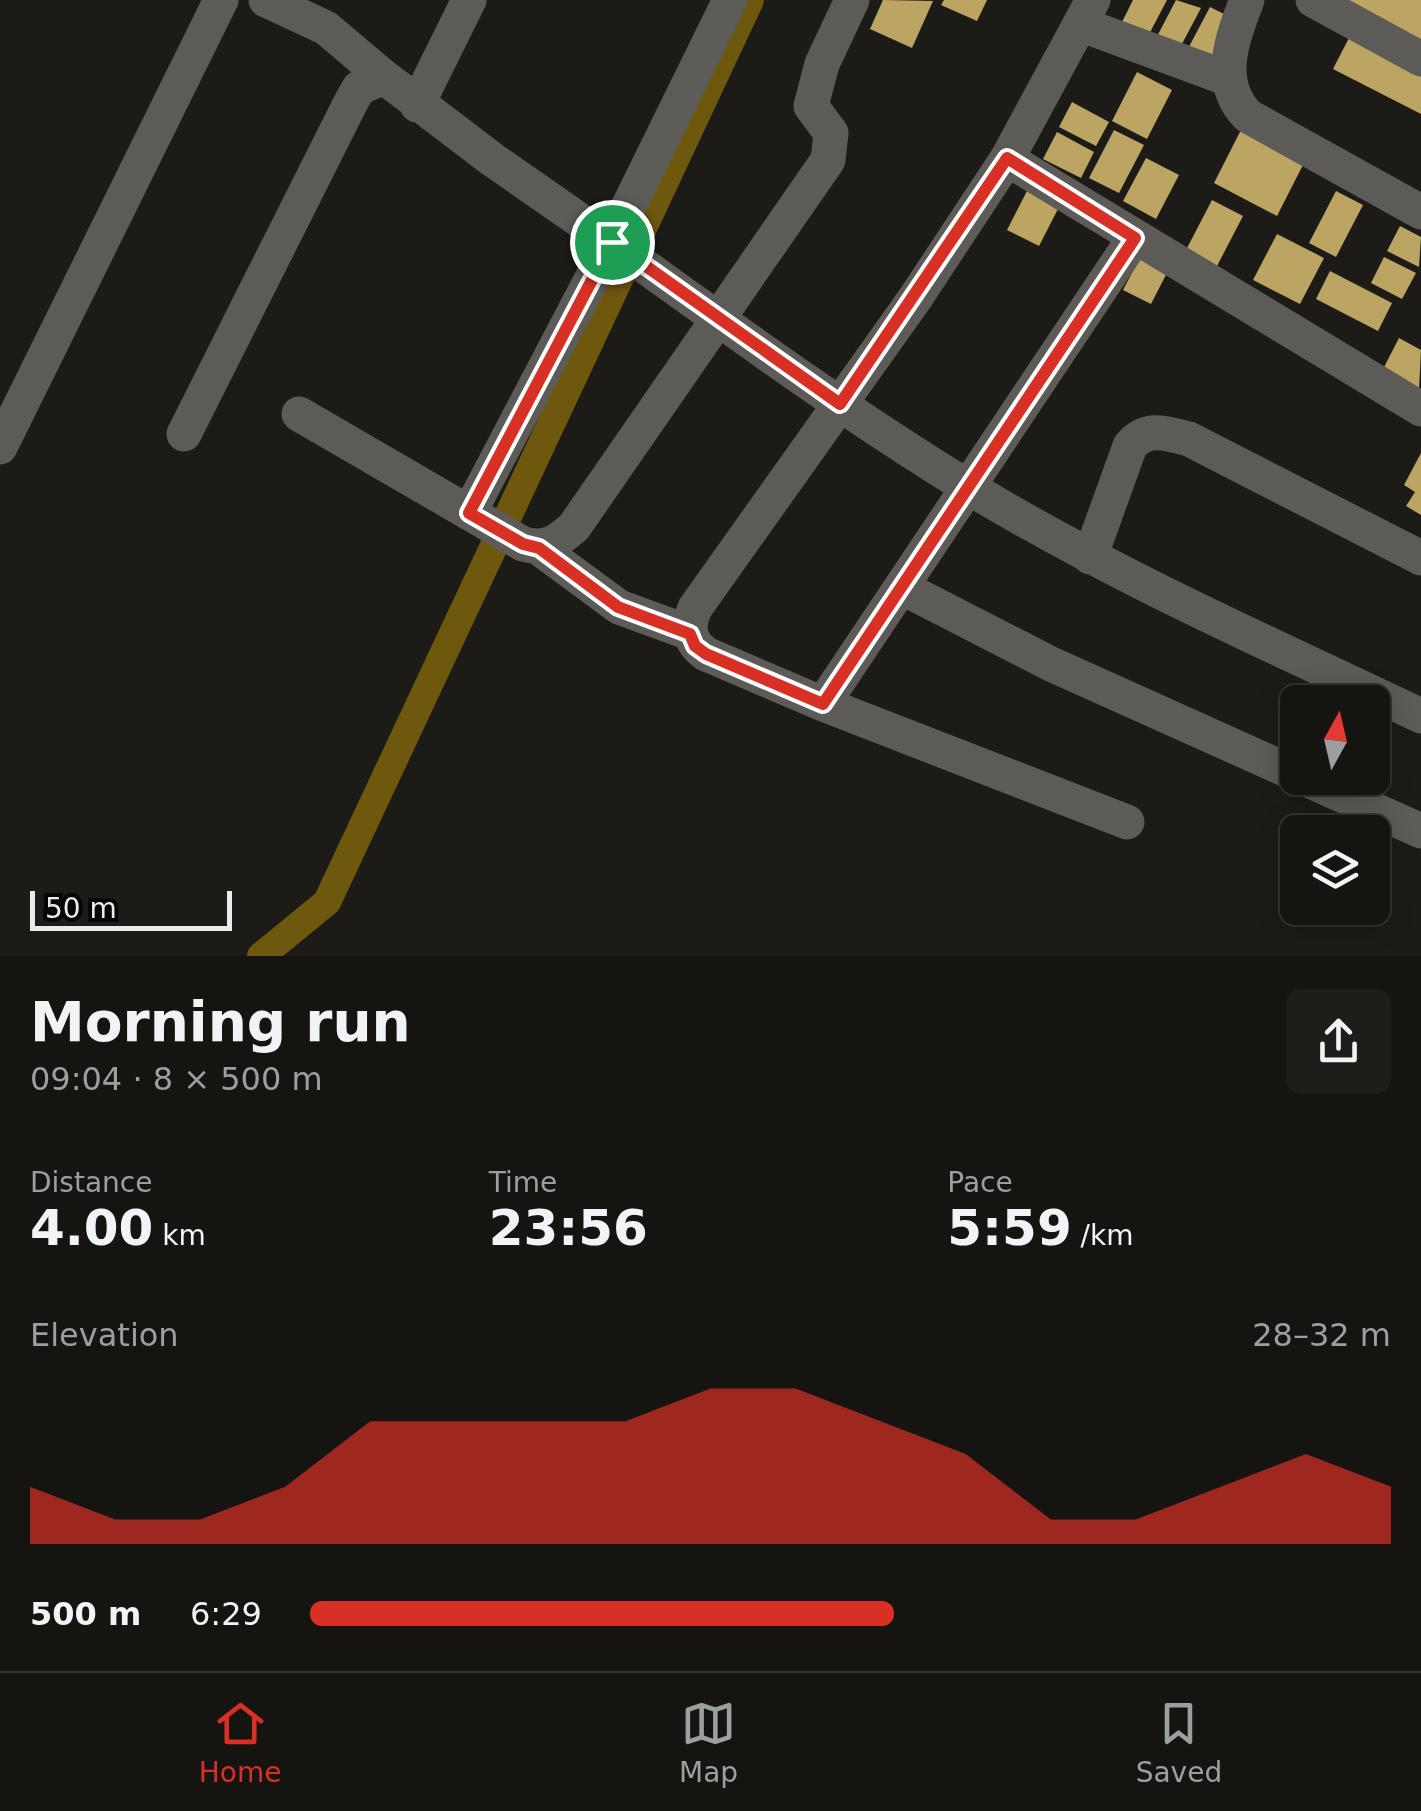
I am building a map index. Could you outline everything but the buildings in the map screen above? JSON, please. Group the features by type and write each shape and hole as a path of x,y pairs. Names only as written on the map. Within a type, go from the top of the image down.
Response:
{"street":[{"path":"0,447 221,0"},
{"path":"266,0 326,28 416,105 840,404 967,486 1090,557 1421,716"},
{"path":"416,105 469,0"},
{"path":"479,518 626,252 730,0"},
{"path":"531,546 556,543 574,527 828,160 830,134 811,106 814,89 852,0"},
{"path":"1247,0 1231,42 1229,78 1234,102 1248,116 1421,212"},
{"path":"1313,0 1421,59"},
{"path":"1127,822 823,704 706,654 695,646 690,634 695,608 1007,158 1087,12 1229,78"},
{"path":"184,434 352,100 359,88 384,77"},
{"path":"1007,158 1421,409"},
{"path":"823,704 1135,238"},
{"path":"299,414 531,546 618,607 690,634"},
{"path":"1090,557 1130,446 1140,435 1158,432 1189,439 1421,558"},
{"path":"903,588 1051,664 1280,767"},
{"path":"1343,795 1421,830"}],"waterway":[{"path":"261,956 327,902 750,0"}],"route":[{"path":"1007,158 1135,238 823,704 706,654 695,646 690,634 618,607 539,548 523,544 469,513 612,242 840,404 1007,158"}]}
